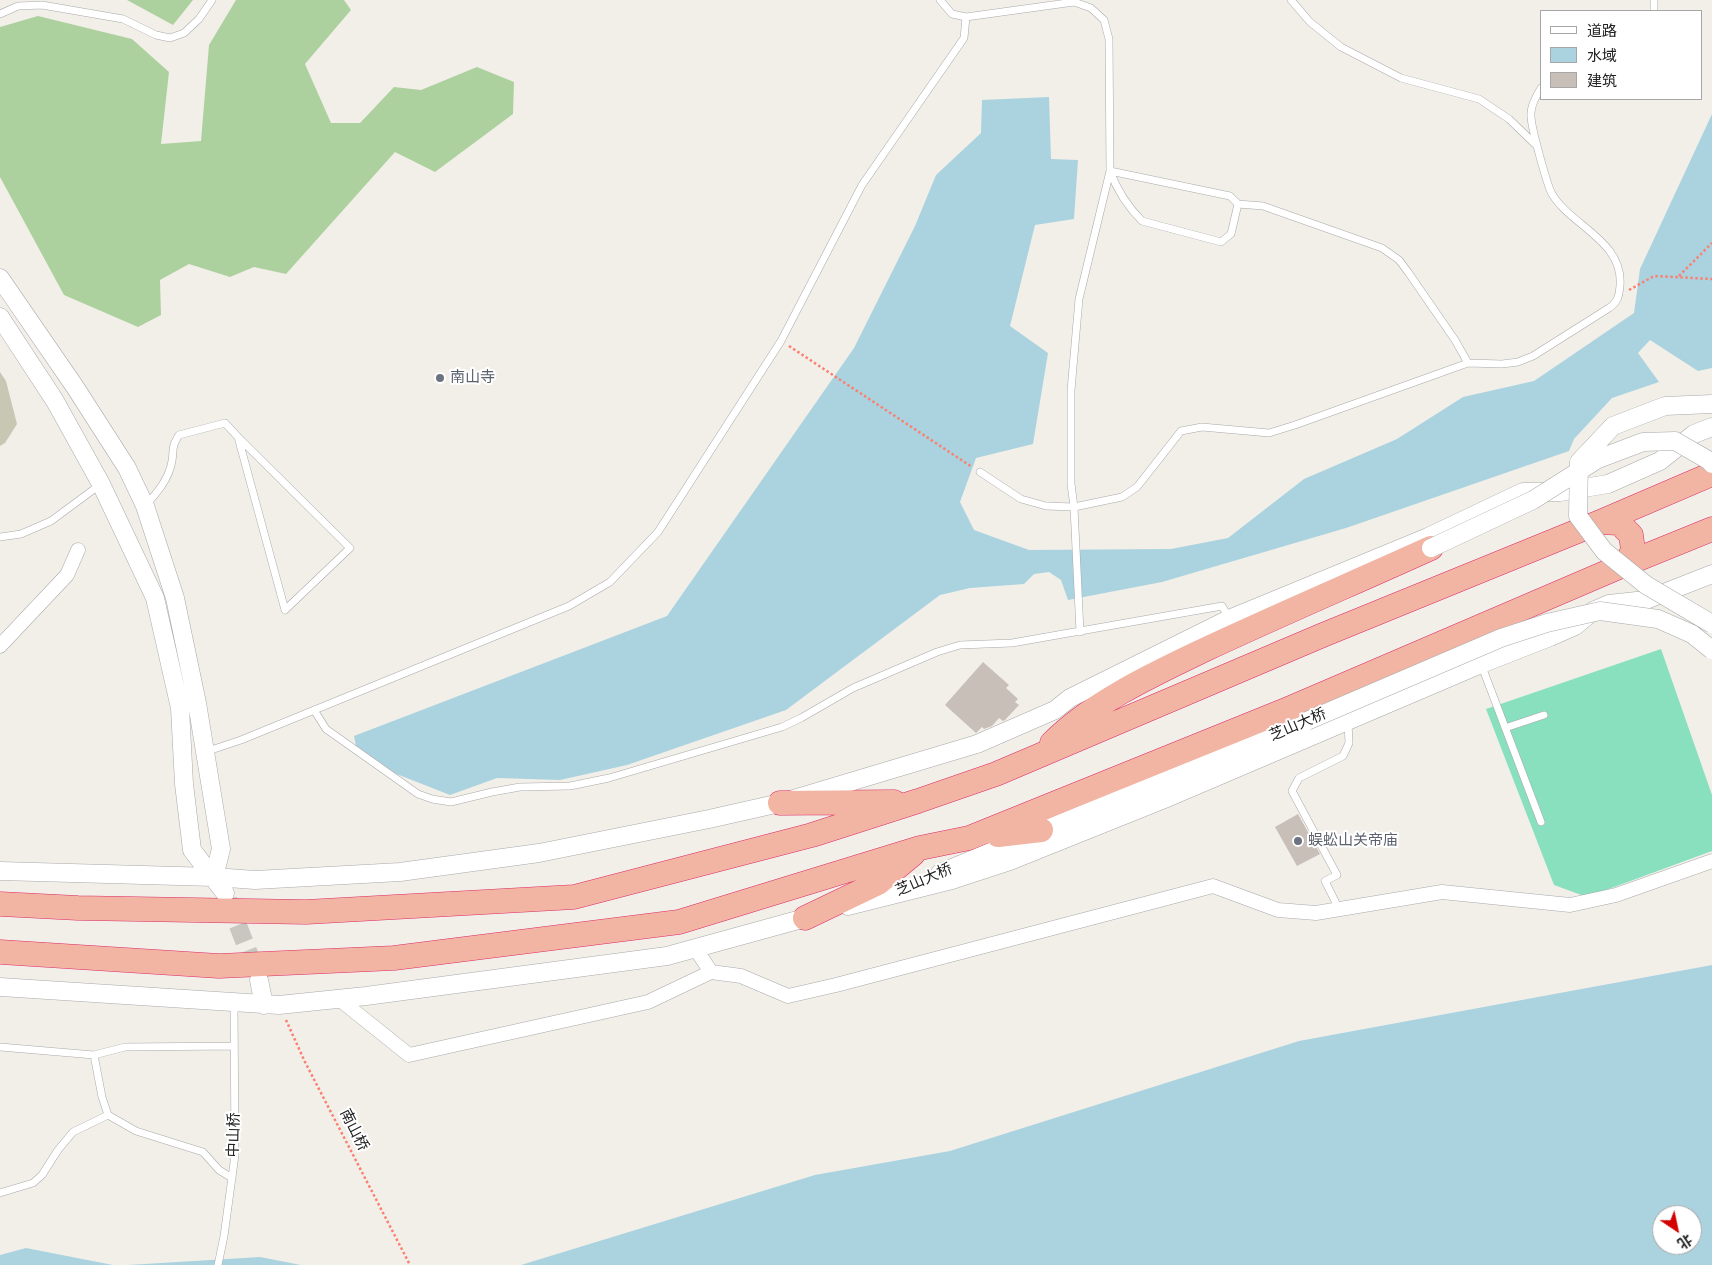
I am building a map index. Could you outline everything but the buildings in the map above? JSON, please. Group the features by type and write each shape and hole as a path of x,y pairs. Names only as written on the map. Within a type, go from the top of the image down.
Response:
{"highway":[{"path":"0,904 78,908 306,912 574,897 812,835 996,774 1323,635 1600,522 1712,474"},
{"path":"1600,522 1619,523 1631,535 1632,550 1626,564"},
{"path":"969,838 1288,709 1712,529"},
{"path":"1040,756 1069,726 1168,667 1431,548"},
{"path":"780,803 918,801"},
{"path":"0,952 219,966 394,958 678,922 920,848 969,838 1041,830"},
{"path":"805,918 878,883 920,848"}],"street":[{"path":"0,278 85,403 126,468 145,506 175,598 197,703 221,849 214,877"},
{"path":"0,317 55,401 101,484 155,598 180,708 184,784 192,850 226,893"},
{"path":"1712,404 1665,406 1613,426 1579,462 1578,516 1604,551 1646,585 1712,624"},
{"path":"0,871 214,877 255,880 400,872 539,853 780,803 977,744 1055,710 1070,698 1229,619 1428,537 1524,492 1560,492 1608,484 1660,461 1694,434 1712,427"},
{"path":"1431,548 1533,500 1598,459 1643,442 1675,441 1712,464"},
{"path":"0,646 67,575 78,550"},
{"path":"0,988 271,1005 339,999 667,956 952,880 1010,861 1176,794 1481,664 1558,634 1575,626 1593,611 1609,604 1646,600 1712,574"},
{"name":"芝山大桥","path":"887,896 1041,830 1307,722 1501,638 1547,623 1600,611 1658,619 1692,634 1712,650"},
{"path":"339,999 409,1055 648,1002 711,972 740,976 788,996 1213,886 1278,910 1316,913 1442,892 1570,905 1616,895 1712,861"},
{"path":"695,948 711,972"},
{"path":"259,980 271,1005"}],"lane":[{"path":"0,14 18,6 42,5 123,19 156,35 170,38 184,33 199,19 212,0"},
{"path":"940,0 952,14 966,17 1074,2 1091,8 1104,20 1109,39 1110,171 1080,299 1071,390 1071,484 1074,507 1080,632"},
{"path":"1291,0 1310,22 1341,47 1401,78 1479,99 1509,119 1538,147"},
{"path":"204,752 241,740 569,606 610,582 658,532 781,341 862,185 964,38 966,17"},
{"path":"980,472 1021,499 1046,506 1074,507 1122,497 1137,487 1181,431 1202,426 1269,433 1295,426 1468,363 1502,364 1518,362 1533,356 1609,308 1616,303 1619,296 1620,281 1617,264 1601,240 1564,208 1552,193 1531,116 1535,97 1540,90"},
{"path":"1110,171 1116,189 1132,212 1142,221 1221,242 1231,234 1238,204"},
{"path":"1110,171 1230,196 1238,204 1263,206 1382,248 1399,260 1408,272 1455,340 1468,363"},
{"path":"145,506 163,486 172,462 172,446 179,435 225,423 350,548 285,610 238,437"},
{"path":"0,537 21,534 51,520 101,484"},
{"path":"314,710 326,729 418,794 432,799 451,802 492,792 520,788 570,786 609,778 782,727 853,688 937,652 960,645 1012,643 1222,606 1229,619"},
{"path":"1481,664 1540,822"},
{"path":"1505,728 1544,715"},
{"path":"1339,909 1325,881 1337,875 1292,791 1299,778 1343,756 1349,743 1348,720"},
{"name":"中山桥","path":"218,1265 224,1236 235,1155 234,1004"},
{"path":"0,1047 94,1055 125,1048 234,1046"},
{"path":"94,1055 102,1098 108,1114 136,1131 204,1152 219,1170 232,1178"},
{"path":"0,1193 33,1183 42,1175 58,1150 73,1132 108,1114"}],"path":[{"path":"1679,276 1712,243"},
{"path":"1619,296 1654,276 1712,279"},
{"path":"781,341 813,360 980,472"},
{"name":"南山桥","path":"271,1005 306,1062 410,1265"}],"shaded area":[{"path":"0,372 6,381 17,424 5,443 0,446"}],"green space":[{"path":"127,0 193,0 173,25"},
{"path":"236,0 344,0 351,10 305,64 331,123 360,123 394,87 421,90 477,67 514,82 513,114 435,172 395,152 286,274 254,267 230,277 189,264 160,280 161,315 138,327 64,295 0,177 0,27 38,16 132,39 169,72 161,144 201,141 209,45"},
{"path":"1661,649 1712,795 1712,851 1587,897 1554,885 1486,709"}],"water":[{"path":"1049,97 1051,159 1078,160 1074,219 1035,225 1010,326 1048,353 1033,444 976,458 960,502 974,530 1029,550 1171,549 1228,538 1304,479 1397,439 1463,397 1534,381 1634,313 1640,269 1712,114 1712,368 1698,371 1650,340 1638,353 1659,382 1612,398 1574,439 1569,451 1346,528 1162,582 1068,600 1061,580 1049,572 1034,574 1024,584 970,588 940,595 786,710 627,765 560,780 497,778 450,795 394,773 356,746 354,736 667,616 854,348 915,226 936,175 981,133 982,100"},
{"path":"1712,965 1712,1265 521,1265 815,1175 950,1151 1299,1041"},
{"path":"26,1248 113,1265 0,1265 0,1255"},
{"path":"260,1257 301,1265 128,1265"}],"tunnel":[{"path":"228,900 257,974"}],"place":[{"name":"南山寺","path":"440,378"},
{"name":"蜈蚣山关帝庙","path":"1298,841"}]}
